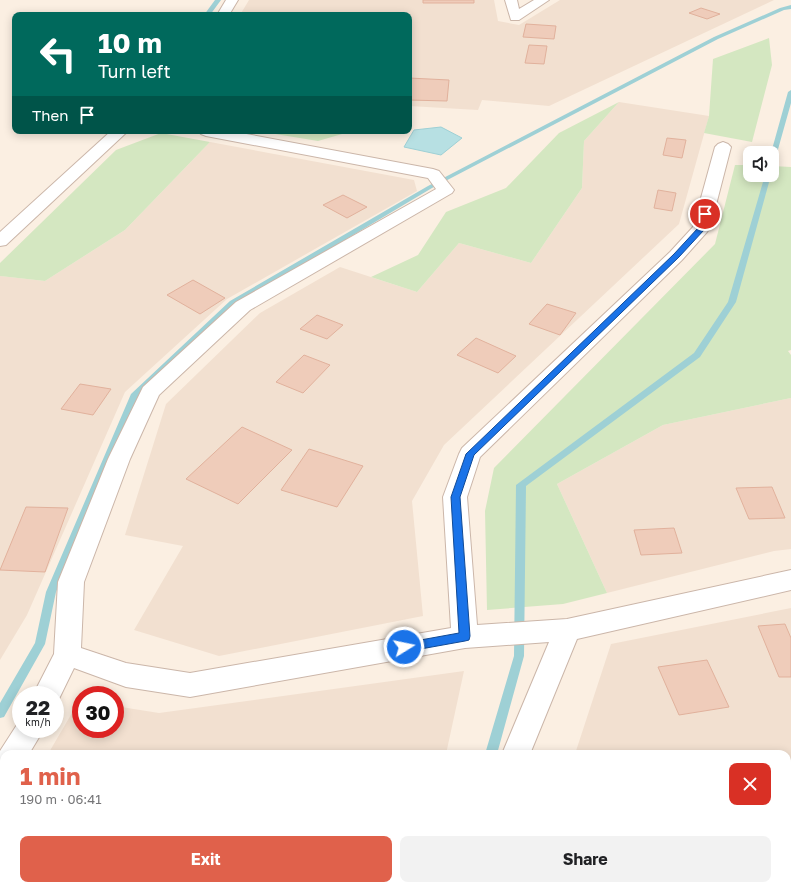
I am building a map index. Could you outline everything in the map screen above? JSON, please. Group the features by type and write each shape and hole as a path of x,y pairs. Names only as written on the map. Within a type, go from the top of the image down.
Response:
{"street":[{"path":"224,12 232,0"},
{"path":"511,0 515,17 543,0"},
{"path":"0,242 117,134"},
{"path":"51,686 67,654 71,582 119,460 150,392 243,306 446,190 433,174 222,134"},
{"path":"465,636 455,497 470,454 676,256 701,228 723,147"},
{"path":"67,654 126,674 190,685 465,636 567,630 791,580"},
{"path":"518,750 567,630"},
{"path":"17,750 24,738"}],"shaded area":[{"path":"249,0 494,0 498,21 519,25 560,0 774,0 549,106 482,100 478,110 412,106 412,12 242,12"},
{"path":"619,102 709,116 679,224 444,445 412,501 423,616 219,656 134,630 183,546 125,535 166,404 260,313 340,267 417,292 459,243 531,263 582,188 584,141"},
{"path":"210,142 414,180 417,191 227,299 125,392 27,615 0,660 0,276 45,281 125,230"},
{"path":"791,398 791,549 774,551 607,593 557,484 663,425"},
{"path":"791,608 791,750 576,750 611,644"},
{"path":"464,671 447,750 50,750 57,738 64,738 64,727 72,713 72,738 124,738 124,707 159,713"}],"green space":[{"path":"769,38 772,65 752,142 704,133 709,116 713,59"},
{"path":"619,102 584,141 582,188 531,263 459,243 417,292 371,277 418,255 446,212 506,188 559,133"},
{"path":"158,134 166,134 210,142 125,230 45,281 0,276 0,263 116,150"},
{"path":"275,134 342,134 318,141"},
{"path":"735,165 743,165 743,182 779,182 779,166 791,167 791,350 788,351 791,355 791,398 663,425 557,484 607,593 563,604 487,610 485,511 494,468 715,244"}],"water":[{"path":"441,127 462,138 441,155 404,147 414,130"}],"building":[{"path":"423,0 474,0 474,3 423,3"},
{"path":"701,8 720,14 707,19 689,13"},
{"path":"526,24 556,26 554,39 523,37"},
{"path":"529,45 547,46 544,64 525,63"},
{"path":"412,78 449,80 447,101 412,100"},
{"path":"667,138 686,140 682,158 663,155"},
{"path":"658,190 676,193 672,211 654,208"},
{"path":"343,195 367,207 347,218 323,205"},
{"path":"193,280 225,298 200,314 167,295"},
{"path":"547,304 576,313 560,335 529,324"},
{"path":"317,315 343,325 327,339 300,329"},
{"path":"476,338 516,356 498,373 457,355"},
{"path":"304,355 330,365 303,393 276,382"},
{"path":"80,384 111,389 93,415 61,409"},
{"path":"242,427 292,450 238,504 186,479"},
{"path":"309,449 363,466 337,507 281,490"},
{"path":"772,487 785,518 749,519 736,488"},
{"path":"26,507 68,508 45,572 0,570"},
{"path":"674,528 682,553 641,555 634,530"},
{"path":"785,624 791,638 791,677 779,677 758,626"},
{"path":"707,660 729,707 679,715 658,667"}],"waterway":[{"path":"209,12 218,0"},
{"path":"0,713 40,644 51,592 135,394 233,303 430,187 716,38 782,9 791,7"},
{"path":"776,146 791,92"},
{"path":"492,750 519,656 521,485 697,355 732,302 766,182"}],"route":[{"path":"404,647 465,636 455,497 470,454 676,256 701,228 705,214"}]}
